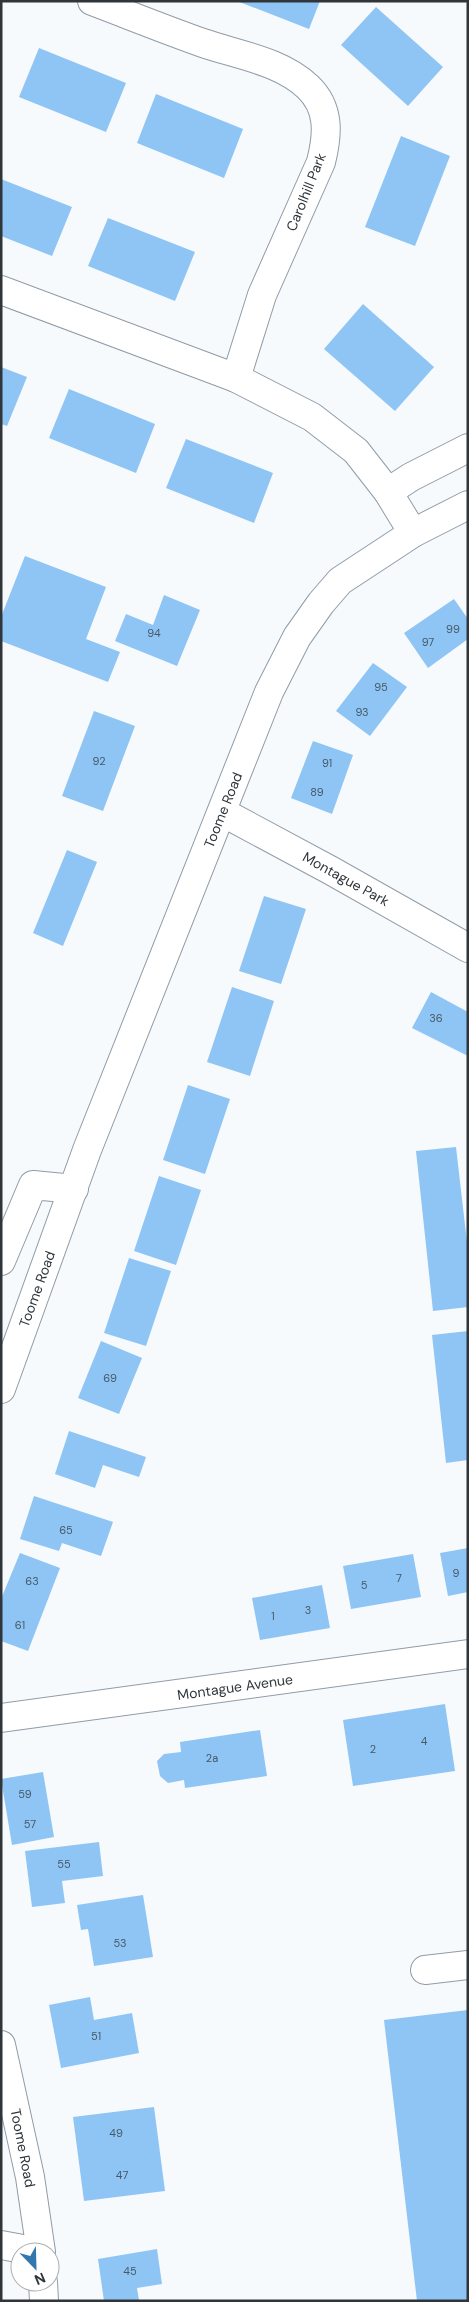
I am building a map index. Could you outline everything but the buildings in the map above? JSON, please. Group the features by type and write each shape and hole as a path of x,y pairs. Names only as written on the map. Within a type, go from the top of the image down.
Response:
{"street":[{"name":"Carolhill Park","path":"92,1 202,42 288,71 309,88 321,104 327,124 326,141 321,162 262,295 236,378"},
{"path":"1,290 236,378 312,417 334,432 356,451 388,492 414,533"},
{"path":"388,492 411,477 468,448"},
{"name":"Toome Road","path":"1,1389 94,1132 269,692 297,637 321,603 340,581 414,533 468,505"},
{"name":"Montague Park","path":"222,812 468,948"},
{"path":"1,1261 33,1185 74,1189"},
{"name":"Montague Avenue","path":"1,1718 468,1654"},
{"path":"425,1970 468,1965"},
{"name":"Toome Road","path":"1,2045 30,2177 39,2242"}]}
